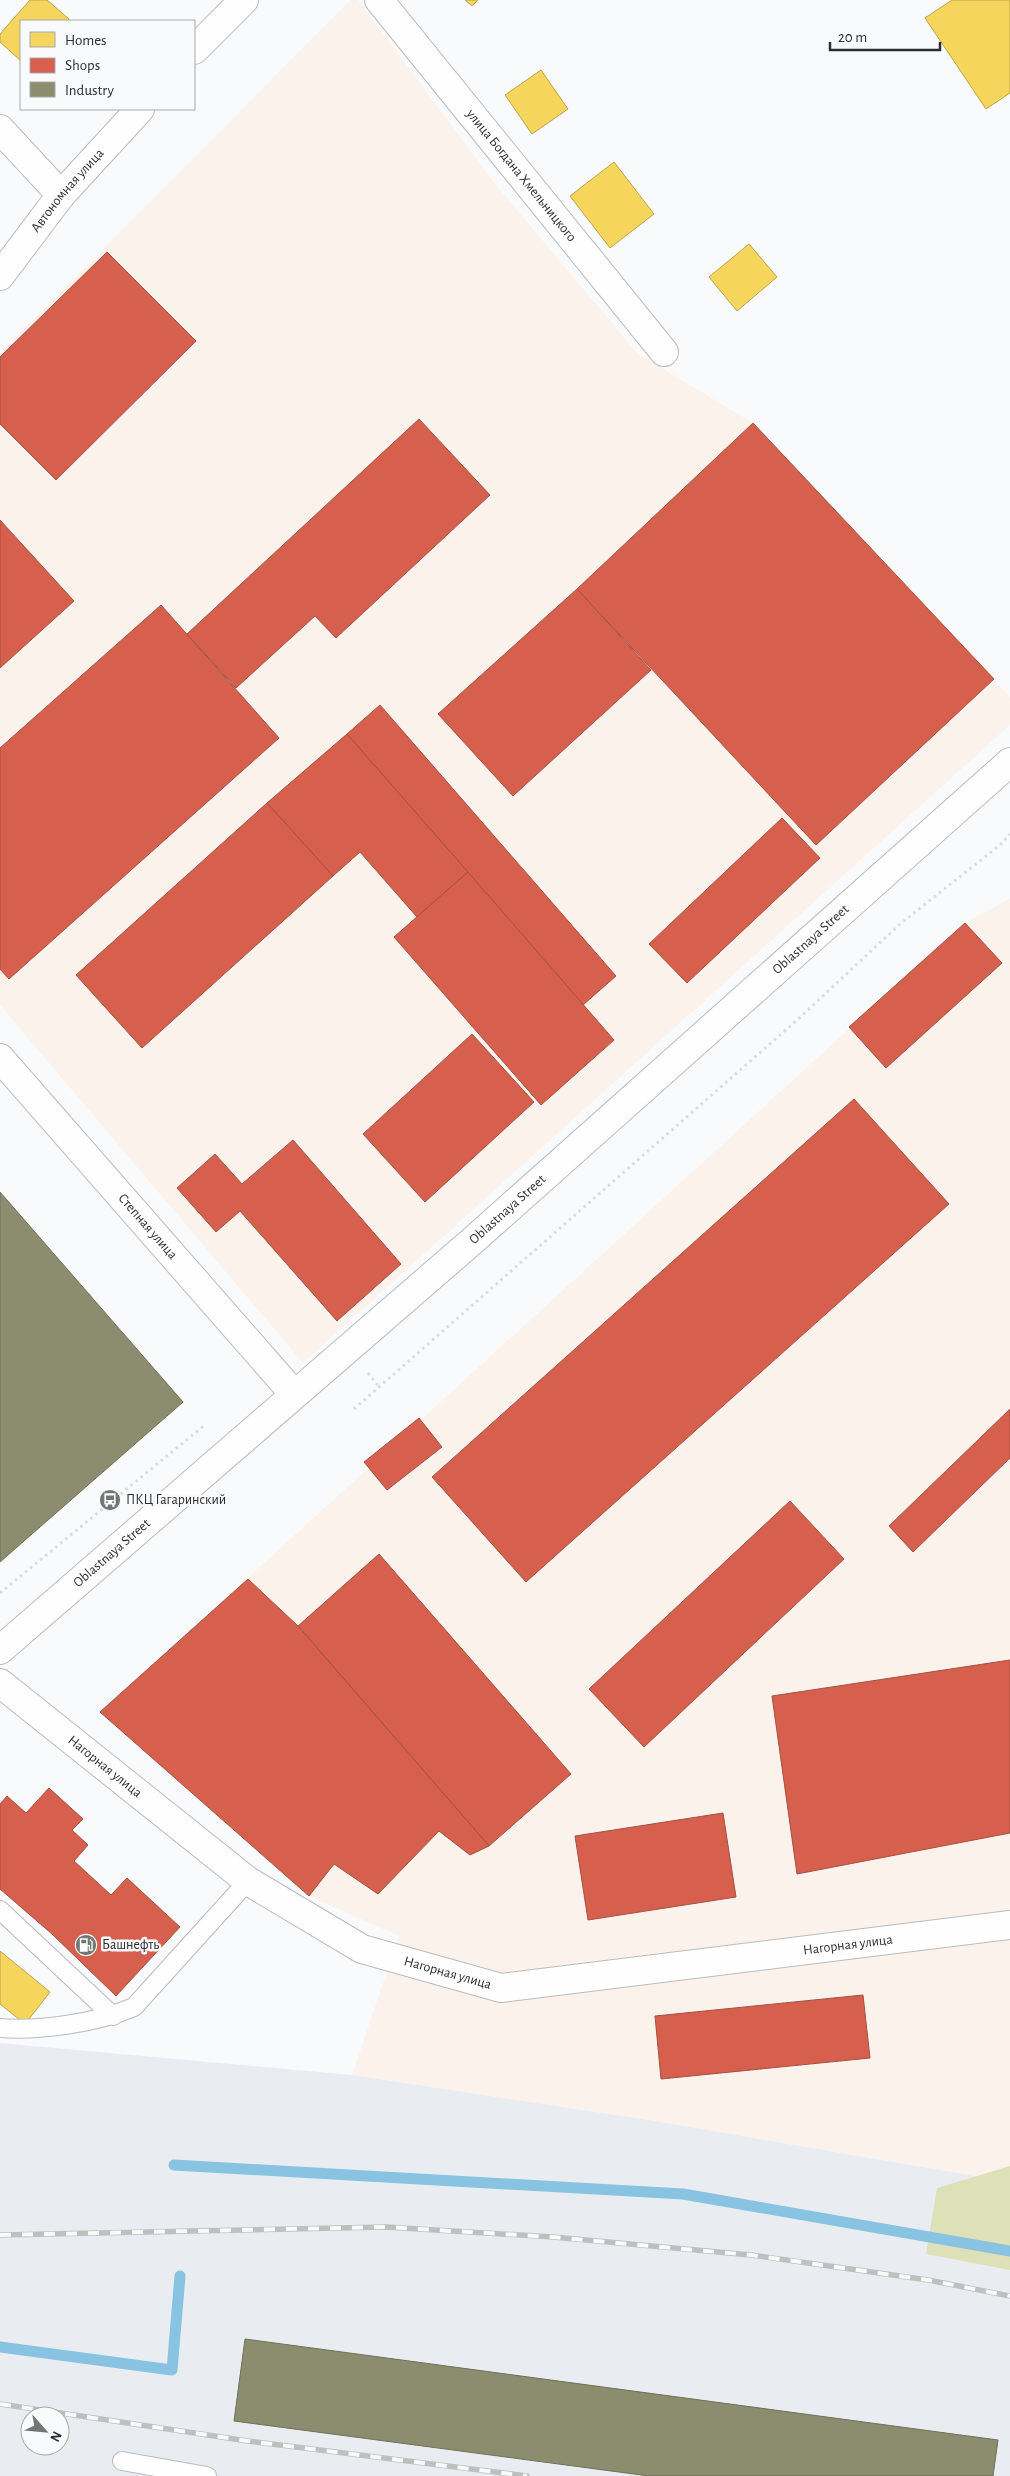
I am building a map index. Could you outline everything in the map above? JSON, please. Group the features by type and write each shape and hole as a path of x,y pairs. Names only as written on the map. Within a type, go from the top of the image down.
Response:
{"street":[{"path":"195,49 244,0"},
{"name":"улица Богдана Хмельницкого","path":"380,0 664,352"},
{"name":"Автономная улица","path":"0,276 61,195 139,110"},
{"path":"0,129 61,195"},
{"name":"Oblastnaya Street","path":"0,1650 485,1230 1010,762"},
{"name":"Степная улица","path":"0,1058 294,1394"},
{"name":"Нагорная улица","path":"0,1683 248,1881 362,1949 501,1988 1010,1925"}],"lane":[{"path":"0,2028 22,2030 113,2016 134,2007 248,1881"},
{"path":"0,1910 113,2016"},
{"path":"122,2461 207,2476"}],"path":[{"path":"354,1409 774,1041 900,924 1010,834"}],"shaded area":[{"path":"351,0 358,0 496,185 637,353 753,423 1010,697 1010,725 303,1363 0,1005 0,353"},
{"path":"1010,899 1010,2182 649,2120 352,2075 399,1936 309,1896 101,1712 965,923"},
{"path":"0,2043 352,2075 649,2120 1010,2182 1010,2476 0,2476"}],"green space":[{"path":"1010,2166 1010,2270 926,2254 937,2188"}],"building: Homes":[{"path":"30,0 47,0 69,19 20,20 20,60 0,42 0,34"},
{"path":"465,0 478,0 472,6"},
{"path":"952,0 1010,0 1010,93 986,109 925,18"},
{"path":"541,70 568,109 532,134 505,95"},
{"path":"614,162 654,214 610,248 570,196"},
{"path":"749,244 777,277 737,311 709,277"},
{"path":"0,1951 50,1992 25,2024 0,2004"}],"building: Shops":[{"path":"107,252 196,341 56,480 0,424 0,357"},
{"path":"419,419 490,495 336,638 315,616 236,688 187,634"},
{"path":"753,423 994,679 816,845 577,589"},
{"path":"0,520 74,601 0,668"},
{"path":"577,589 651,670 513,796 438,714"},
{"path":"161,605 279,738 9,979 0,969 0,748"},
{"path":"380,705 616,976 583,1005 347,734"},
{"path":"347,734 468,872 417,917 360,852 333,876 267,803"},
{"path":"267,803 333,876 142,1048 76,975"},
{"path":"782,818 820,858 687,983 649,944"},
{"path":"468,872 614,1040 541,1105 394,937"},
{"path":"965,923 1002,963 886,1068 849,1027"},
{"path":"472,1034 534,1102 425,1202 363,1134"},
{"path":"854,1099 949,1204 526,1582 432,1477"},
{"path":"293,1140 401,1264 337,1321 240,1211 216,1232 177,1188 215,1154 242,1184"},
{"path":"1010,1409 1010,1458 913,1552 889,1526"},
{"path":"419,1418 442,1447 387,1490 364,1462"},
{"path":"790,1501 844,1559 644,1747 589,1689"},
{"path":"379,1554 571,1774 489,1846 298,1626"},
{"path":"248,1579 298,1626 489,1846 470,1855 439,1831 378,1894 334,1864 309,1896 100,1712"},
{"path":"1010,1660 1010,1833 797,1874 772,1696"},
{"path":"49,1788 83,1819 72,1830 88,1845 74,1861 111,1895 127,1878 180,1927 116,1996 52,1934 0,1889 0,1804 7,1796 26,1813"},
{"path":"723,1813 736,1897 588,1920 575,1836"},
{"path":"863,1995 870,2058 661,2079 655,2016"}],"building: Industry":[{"name":"ПКЦ Гагаринский","path":"0,1192 183,1402 0,1562"},
{"path":"245,2339 998,2440 993,2476 649,2476 234,2421"}],"waterway":[{"path":"174,2165 683,2194 1010,2251"},
{"path":"0,2347 172,2370 180,2276"}],"railway":[{"path":"0,2235 386,2227 553,2237 751,2255 928,2280 1010,2296"},
{"path":"0,2404 248,2441 527,2476"}],"place":[{"name":"ПКЦ Гагаринский","path":"110,1500"},
{"name":"Башнефть","path":"86,1945"}]}
